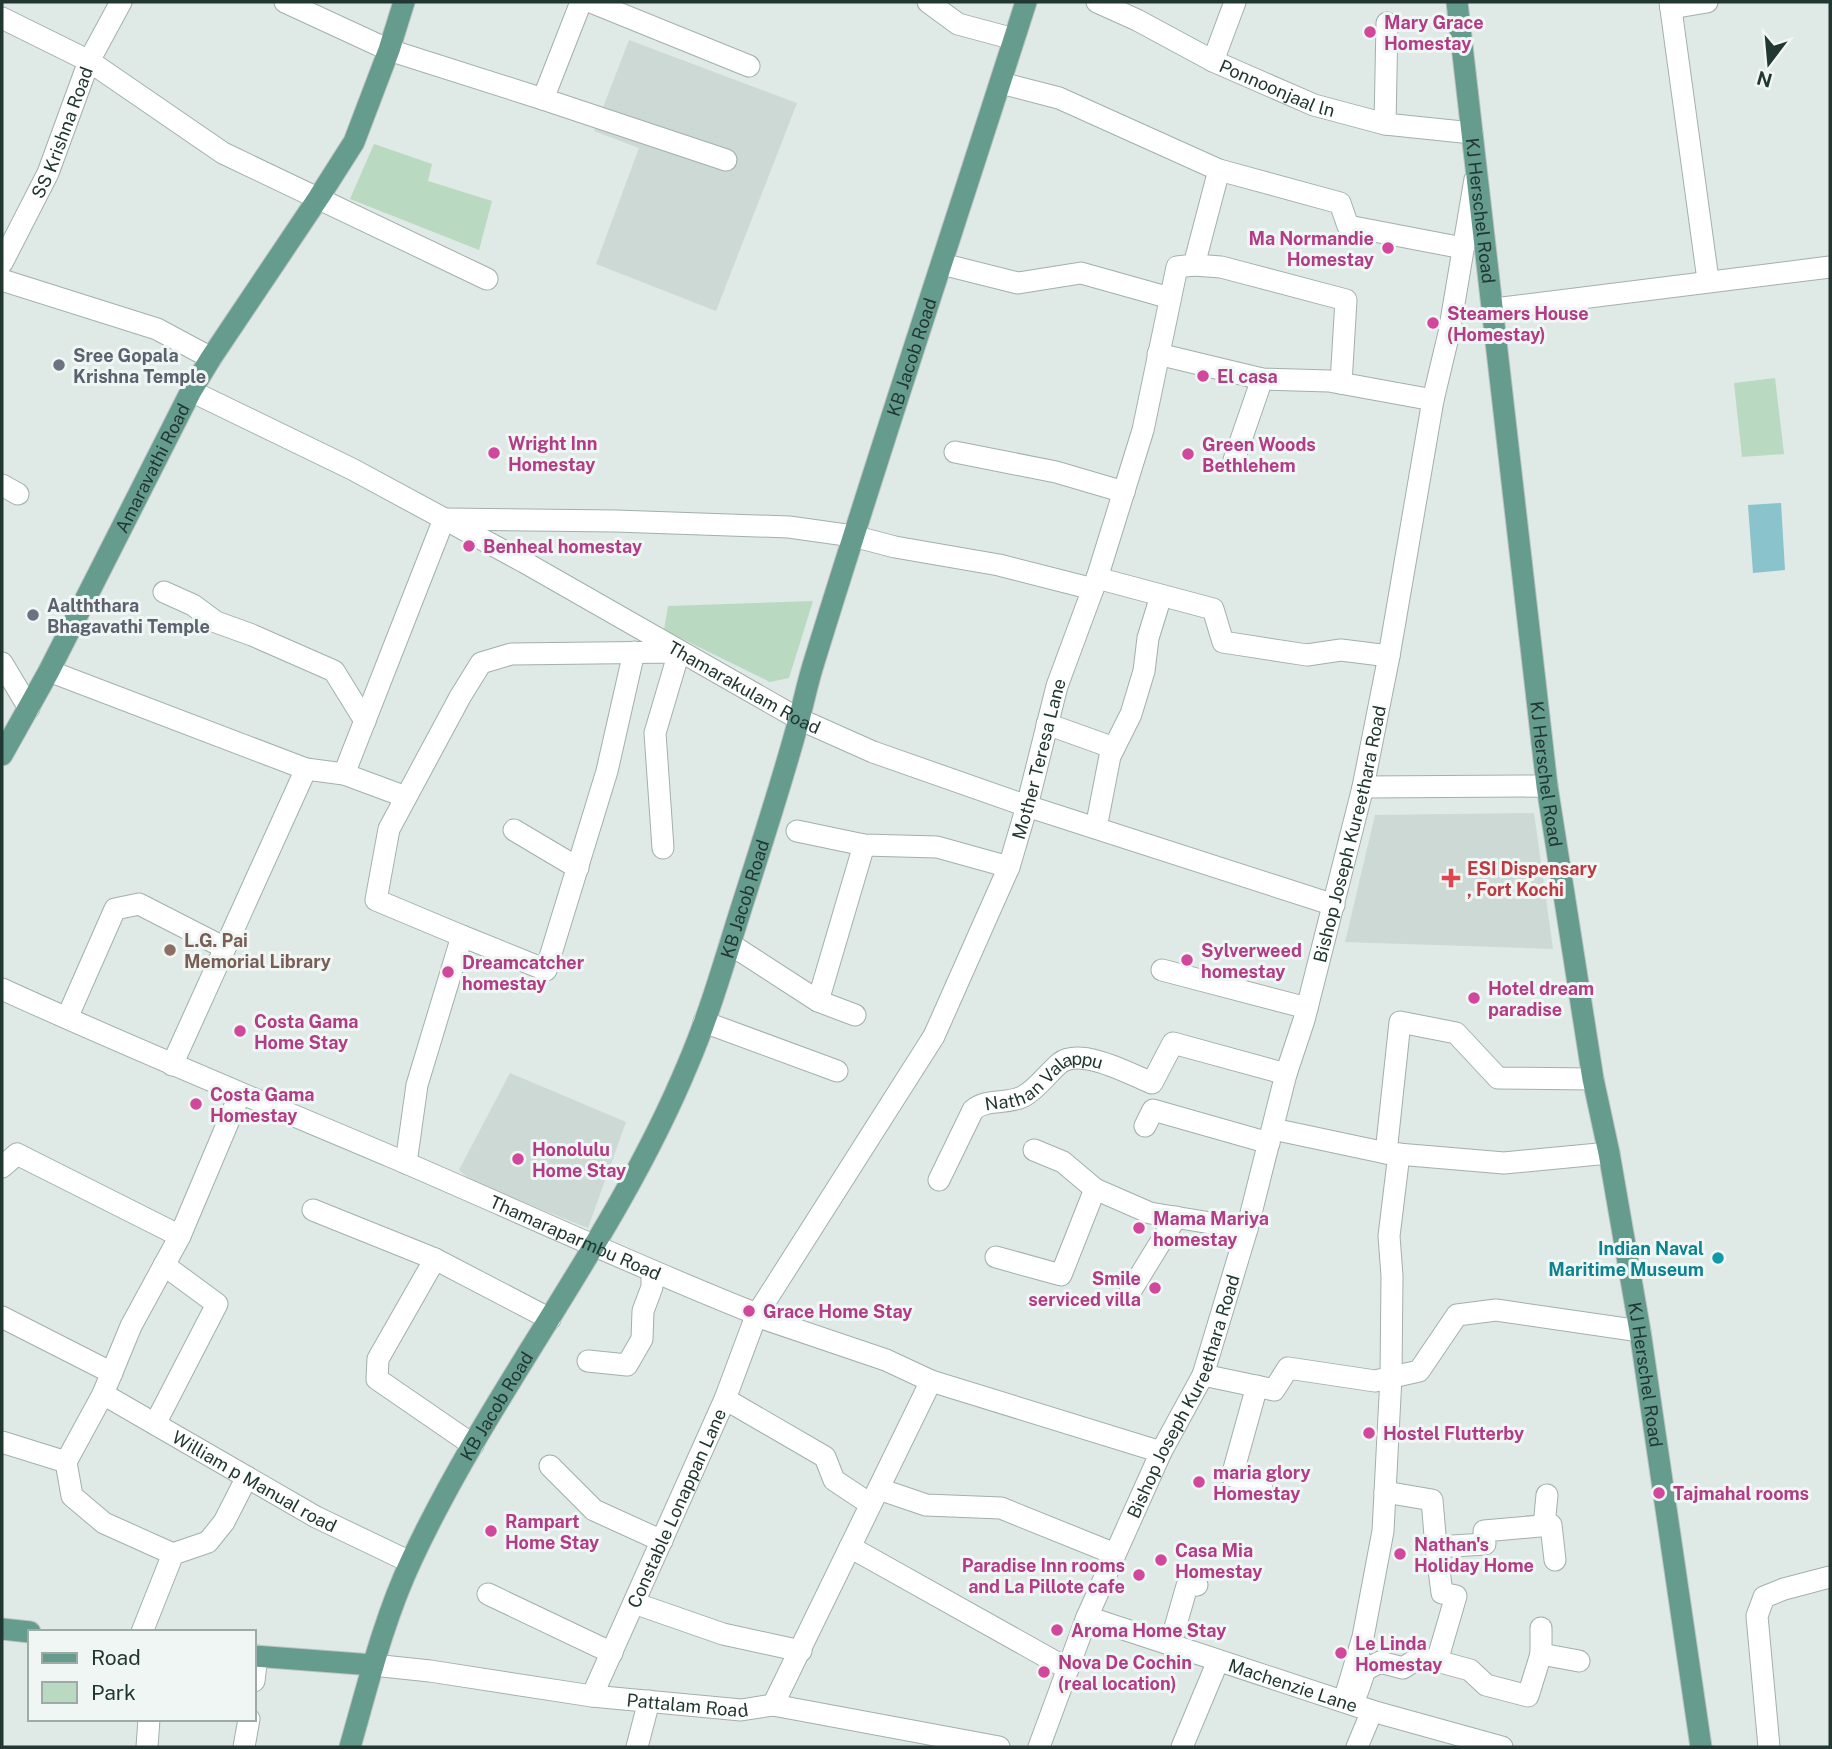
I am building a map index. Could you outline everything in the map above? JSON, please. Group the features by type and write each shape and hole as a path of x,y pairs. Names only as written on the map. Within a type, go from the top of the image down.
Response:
{"main road":[{"name":"Amaravathi Road","path":"2,755 49,671 191,391 354,142 404,2"},
{"name":"KB Jacob Road","path":"350,1747 373,1665 410,1562 473,1445 596,1246 654,1140 690,1062 730,944 853,536 1026,2"},
{"name":"KJ Herschel Road","path":"1457,2 1547,786 1593,1079 1609,1153 1640,1331 1701,1747"},
{"path":"2,1629 28,1632"},
{"path":"256,1656 373,1665"}],"street":[{"name":"SS Krishna Road","path":"2,263 48,173 89,61 121,2"},
{"path":"285,2 389,50 726,160"},
{"path":"542,99 581,2"},
{"path":"591,2 749,66"},
{"path":"928,2 958,24 1014,39"},
{"name":"Ponnoonjaal ln","path":"1097,2 1213,61 1314,105 1385,124 1472,132"},
{"path":"1213,61 1235,2"},
{"path":"1707,2 1670,5 1708,280"},
{"path":"2,18 89,61 223,153 487,279"},
{"path":"1385,124 1387,23"},
{"path":"1001,83 1059,98 1219,170 1340,203 1348,226 1463,248"},
{"path":"1219,170 1194,265 1221,267 1346,300 1341,383"},
{"name":"Bishop Joseph Kureethara Road","path":"1039,1747 1087,1616 1161,1452 1203,1375 1247,1229 1286,1074 1307,1009 1363,787 1389,656 1433,400 1449,333 1476,173"},
{"path":"943,264 1018,283 1081,273 1170,298"},
{"name":"Mother Teresa Lane","path":"756,1316 934,1036 1009,867 1057,686 1095,584 1143,430 1177,267 1194,265"},
{"path":"1494,309 1708,280 1830,267"},
{"path":"2,280 157,329 211,358"},
{"path":"1158,354 1262,379 1341,383 1433,400"},
{"path":"1234,460 1262,379"},
{"name":"Thamarakulam Road","path":"191,391 352,469 524,562 799,719 873,752 1027,806 1334,905"},
{"path":"956,452 1056,472 1124,492"},
{"path":"344,774 444,519 602,520 789,527 853,536 895,547 1161,596 1213,609 1223,642 1307,655 1341,650 1389,656"},
{"path":"164,592 193,605 216,622 334,671 365,721"},
{"path":"1096,828 1110,756 1131,714 1144,671 1148,638 1161,596"},
{"path":"634,653 607,771 546,970 376,900 389,829 460,697 481,663 512,654 679,652 656,733 663,848"},
{"path":"2,663 29,708"},
{"path":"49,671 306,769 344,774 406,797"},
{"path":"1047,724 1114,748"},
{"path":"172,1065 306,769"},
{"path":"1363,787 1547,786"},
{"path":"514,830 578,868"},
{"path":"797,831 864,845 937,847 1009,867"},
{"path":"818,1001 864,845"},
{"path":"67,1018 115,909 139,904 225,948"},
{"path":"406,1163 417,1085 462,936"},
{"path":"730,944 818,1001 855,1015"},
{"path":"1162,970 1307,1009"},
{"name":"Thamaraparmbu Road","path":"2,989 756,1316 886,1360 931,1381 1161,1452"},
{"path":"704,1022 836,1071"},
{"path":"1357,1747 1356,1706 1363,1637 1383,1531 1391,1377 1392,1276 1389,1236 1400,1022 1456,1033 1498,1078 1593,1079"},
{"name":"Nathan Valappu","path":"939,1180 973,1110 980,1104 1015,1100 1027,1095 1063,1060 1079,1056 1152,1083 1173,1043 1286,1074"},
{"path":"240,1094 180,1236 131,1326 103,1394 66,1462 72,1496 104,1523 173,1554 208,1542 224,1521 247,1477"},
{"path":"1144,1126 1153,1110 1271,1136 1392,1153 1504,1163 1609,1153"},
{"path":"1034,1150 1063,1163 1095,1189 1150,1213 1247,1229"},
{"path":"2,1167 16,1154 180,1236"},
{"path":"996,1257 1061,1275 1095,1189"},
{"path":"313,1210 435,1259 550,1319"},
{"path":"1130,1293 1176,1217"},
{"path":"435,1259 378,1359 377,1379 473,1445"},
{"path":"155,1424 217,1304 164,1265"},
{"path":"588,1361 627,1365 642,1339 643,1311 653,1287 652,1272"},
{"path":"1203,1375 1274,1390 1288,1368 1375,1381 1419,1371 1457,1314 1496,1311 1640,1331"},
{"name":"Constable Lonappan Lane","path":"592,1696 725,1399 756,1316"},
{"path":"2,1318 112,1373"},
{"path":"773,1706 931,1381"},
{"path":"1257,1386 1232,1476 1262,1485"},
{"name":"William p Manual road","path":"103,1394 316,1517 410,1562"},
{"path":"725,1399 825,1457 834,1480 874,1497 926,1505 1001,1508 1115,1554"},
{"path":"2,1442 66,1462"},
{"path":"550,1466 594,1510 662,1541"},
{"path":"1385,1492 1432,1500 1442,1593 1456,1596 1437,1661"},
{"path":"1544,1526 1547,1495"},
{"path":"1436,1547 1485,1544 1484,1531 1551,1525 1555,1560"},
{"path":"850,1547 1068,1668"},
{"path":"143,1630 173,1554"},
{"path":"1769,1747 1757,1616 1764,1597 1830,1577"},
{"path":"1170,1644 1187,1586 1196,1585"},
{"path":"488,1594 611,1653"},
{"path":"634,1603 723,1634 801,1651"},
{"name":"Machenzie Lane","path":"1087,1616 1356,1706 1502,1747"},
{"path":"1356,1706 1364,1670 1380,1662 1403,1668 1417,1659 1437,1661 1470,1671 1486,1685 1528,1696 1541,1654 1541,1628"},
{"path":"1541,1654 1579,1661"},
{"path":"1182,1747 1218,1661"},
{"name":"Pattalam Road","path":"373,1665 592,1696 741,1710 773,1706 999,1747"},
{"path":"637,1747 649,1701"},
{"path":"147,1747 149,1721"},
{"path":"244,1747 249,1721"}],"shaded area":[{"path":"629,40 797,103 716,311 596,264 639,148 594,131"},
{"name":"ESI Dispensary , Fort Kochi","path":"1534,813 1553,949 1345,942 1375,815"},
{"path":"510,1073 626,1122 588,1228 472,1182 459,1170"}],"green space":[{"path":"374,144 432,164 428,181 492,201 479,250 350,199"},
{"path":"1775,378 1784,454 1742,457 1734,383"},
{"path":"813,601 789,678 770,682 664,630 668,606"}],"water":[{"path":"1781,503 1785,570 1753,573 1748,505"}],"place":[{"name":"Mary Grace Homestay","path":"1370,32"},
{"name":"Ma Normandie Homestay","path":"1388,248"},
{"name":"Steamers House (Homestay)","path":"1433,323"},
{"name":"Sree Gopala Krishna Temple","path":"59,365"},
{"name":"El casa","path":"1203,376"},
{"name":"Wright Inn Homestay","path":"494,453"},
{"name":"Green Woods Bethlehem","path":"1188,454"},
{"name":"Benheal homestay","path":"469,546"},
{"name":"Aalththara Bhagavathi Temple","path":"33,615"},
{"name":"ESI Dispensary , Fort Kochi","path":"1451,878"},
{"name":"L.G. Pai Memorial Library","path":"170,950"},
{"name":"Sylverweed homestay","path":"1187,960"},
{"name":"Dreamcatcher homestay","path":"448,972"},
{"name":"Hotel dream paradise","path":"1474,998"},
{"name":"Costa Gama Home Stay","path":"240,1031"},
{"name":"Costa Gama Homestay","path":"196,1104"},
{"name":"Honolulu Home Stay","path":"518,1159"},
{"name":"Mama Mariya homestay","path":"1139,1228"},
{"name":"Indian Naval Maritime Museum","path":"1718,1258"},
{"name":"Smile serviced villa","path":"1155,1288"},
{"name":"Grace Home Stay","path":"749,1311"},
{"name":"Hostel Flutterby","path":"1369,1433"},
{"name":"maria glory Homestay","path":"1199,1482"},
{"name":"Tajmahal rooms","path":"1659,1493"},
{"name":"Rampart Home Stay","path":"491,1531"},
{"name":"Nathan's Holiday Home","path":"1400,1554"},
{"name":"Casa Mia Homestay","path":"1161,1560"},
{"name":"Paradise Inn rooms and La Pillote cafe","path":"1139,1575"},
{"name":"Aroma Home Stay","path":"1057,1630"},
{"name":"Le Linda Homestay","path":"1341,1653"},
{"name":"Nova De Cochin (real location)","path":"1044,1672"}]}
